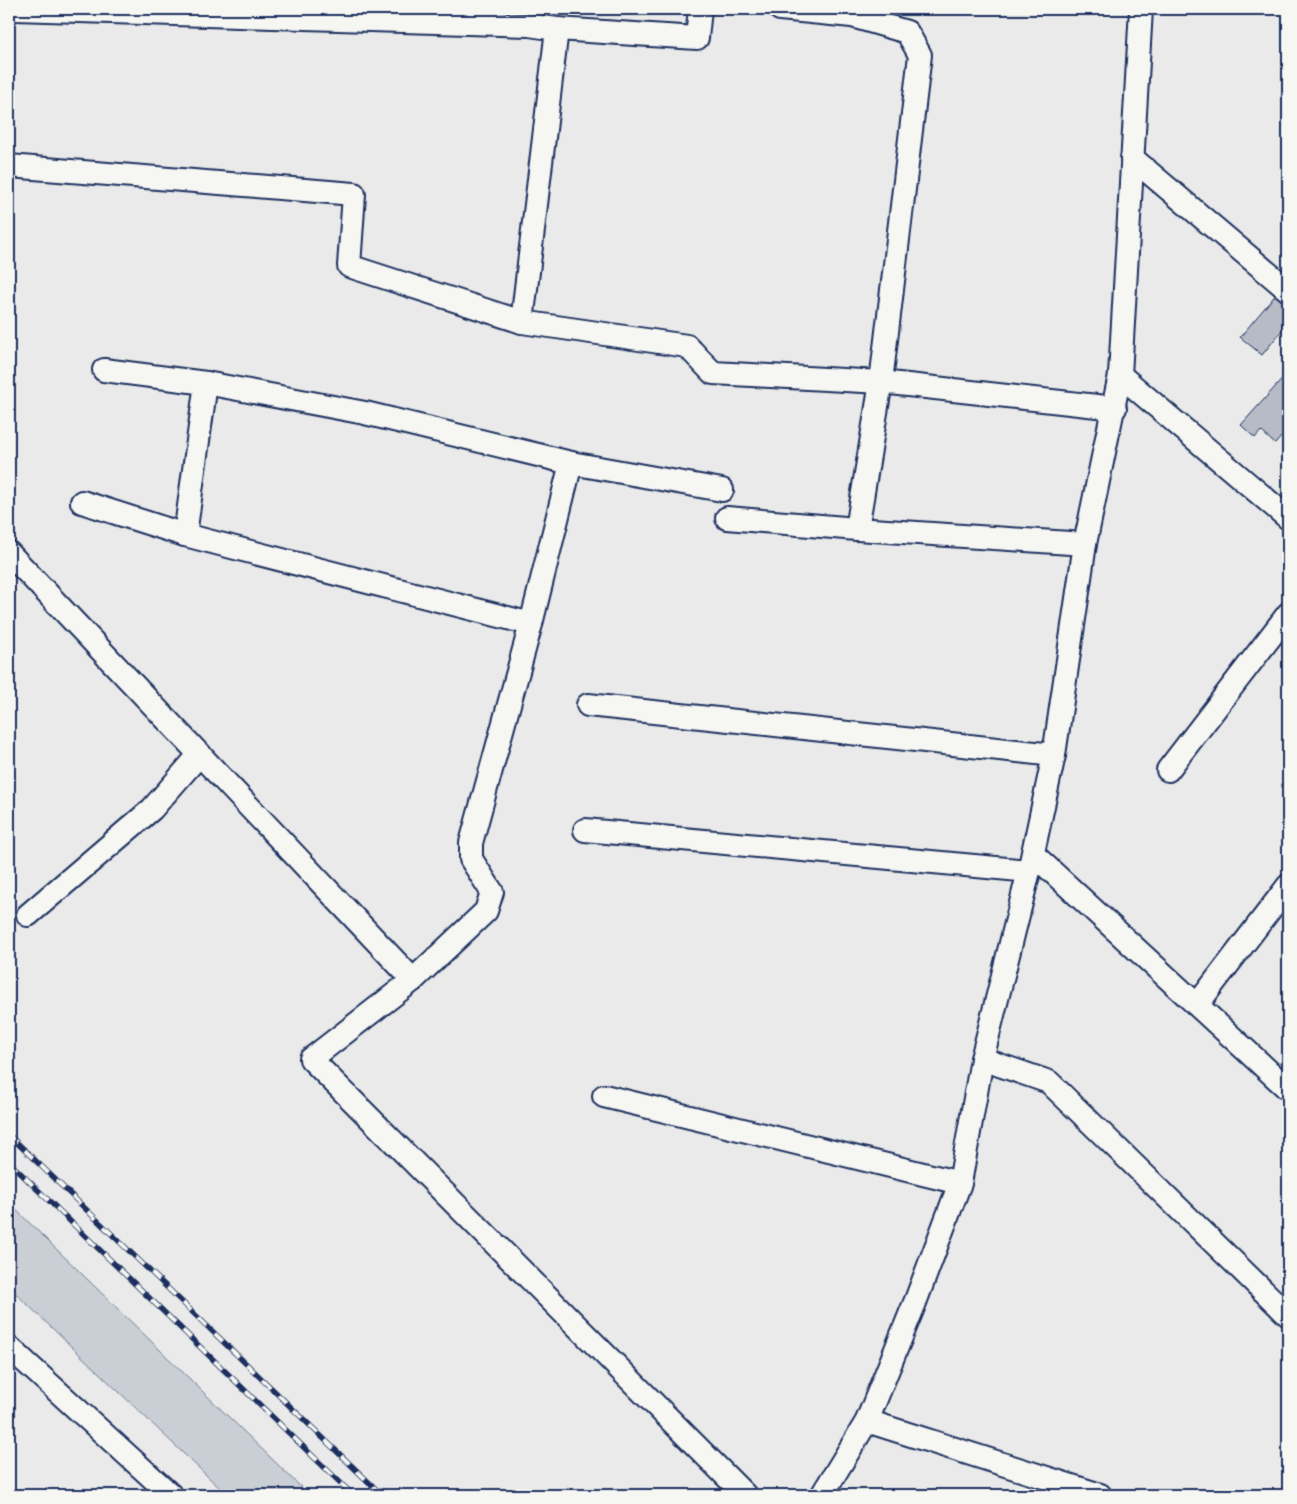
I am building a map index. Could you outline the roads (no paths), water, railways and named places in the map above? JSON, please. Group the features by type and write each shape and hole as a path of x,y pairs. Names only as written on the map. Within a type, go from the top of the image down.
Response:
{"street":[{"path":"15,9 528,25 557,29 697,38 700,9"},
{"path":"780,9 852,12 907,32 920,55 881,382 857,529"},
{"path":"822,1495 867,1421 916,1300 960,1183 982,1059 1031,863 1054,755 1085,544 1115,408 1120,375 1140,9"},
{"path":"522,322 557,29"},
{"path":"1132,158 1288,290"},
{"path":"9,166 354,194 349,266 522,322 687,346 713,373 881,382 1115,408"},
{"path":"104,370 206,383 365,413 572,463 722,490"},
{"path":"1120,375 1288,518"},
{"path":"185,535 206,383"},
{"path":"572,463 472,843 471,860 492,892 486,911 413,980 312,1059 744,1495"},
{"path":"82,502 185,535 531,624"},
{"path":"727,518 857,529 1085,544"},
{"path":"9,553 413,980"},
{"path":"1168,770 1288,614"},
{"path":"588,706 1054,755"},
{"path":"28,916 152,809 200,754"},
{"path":"585,830 1031,863 1197,1005 1288,1088"},
{"path":"1197,1005 1288,886"},
{"path":"982,1059 1049,1082 1288,1315"},
{"path":"604,1096 960,1183"},
{"path":"9,1346 170,1495"},
{"path":"867,1421 1100,1495"}],"railway":[{"path":"9,1135 382,1495"},
{"path":"9,1162 353,1495"}]}
